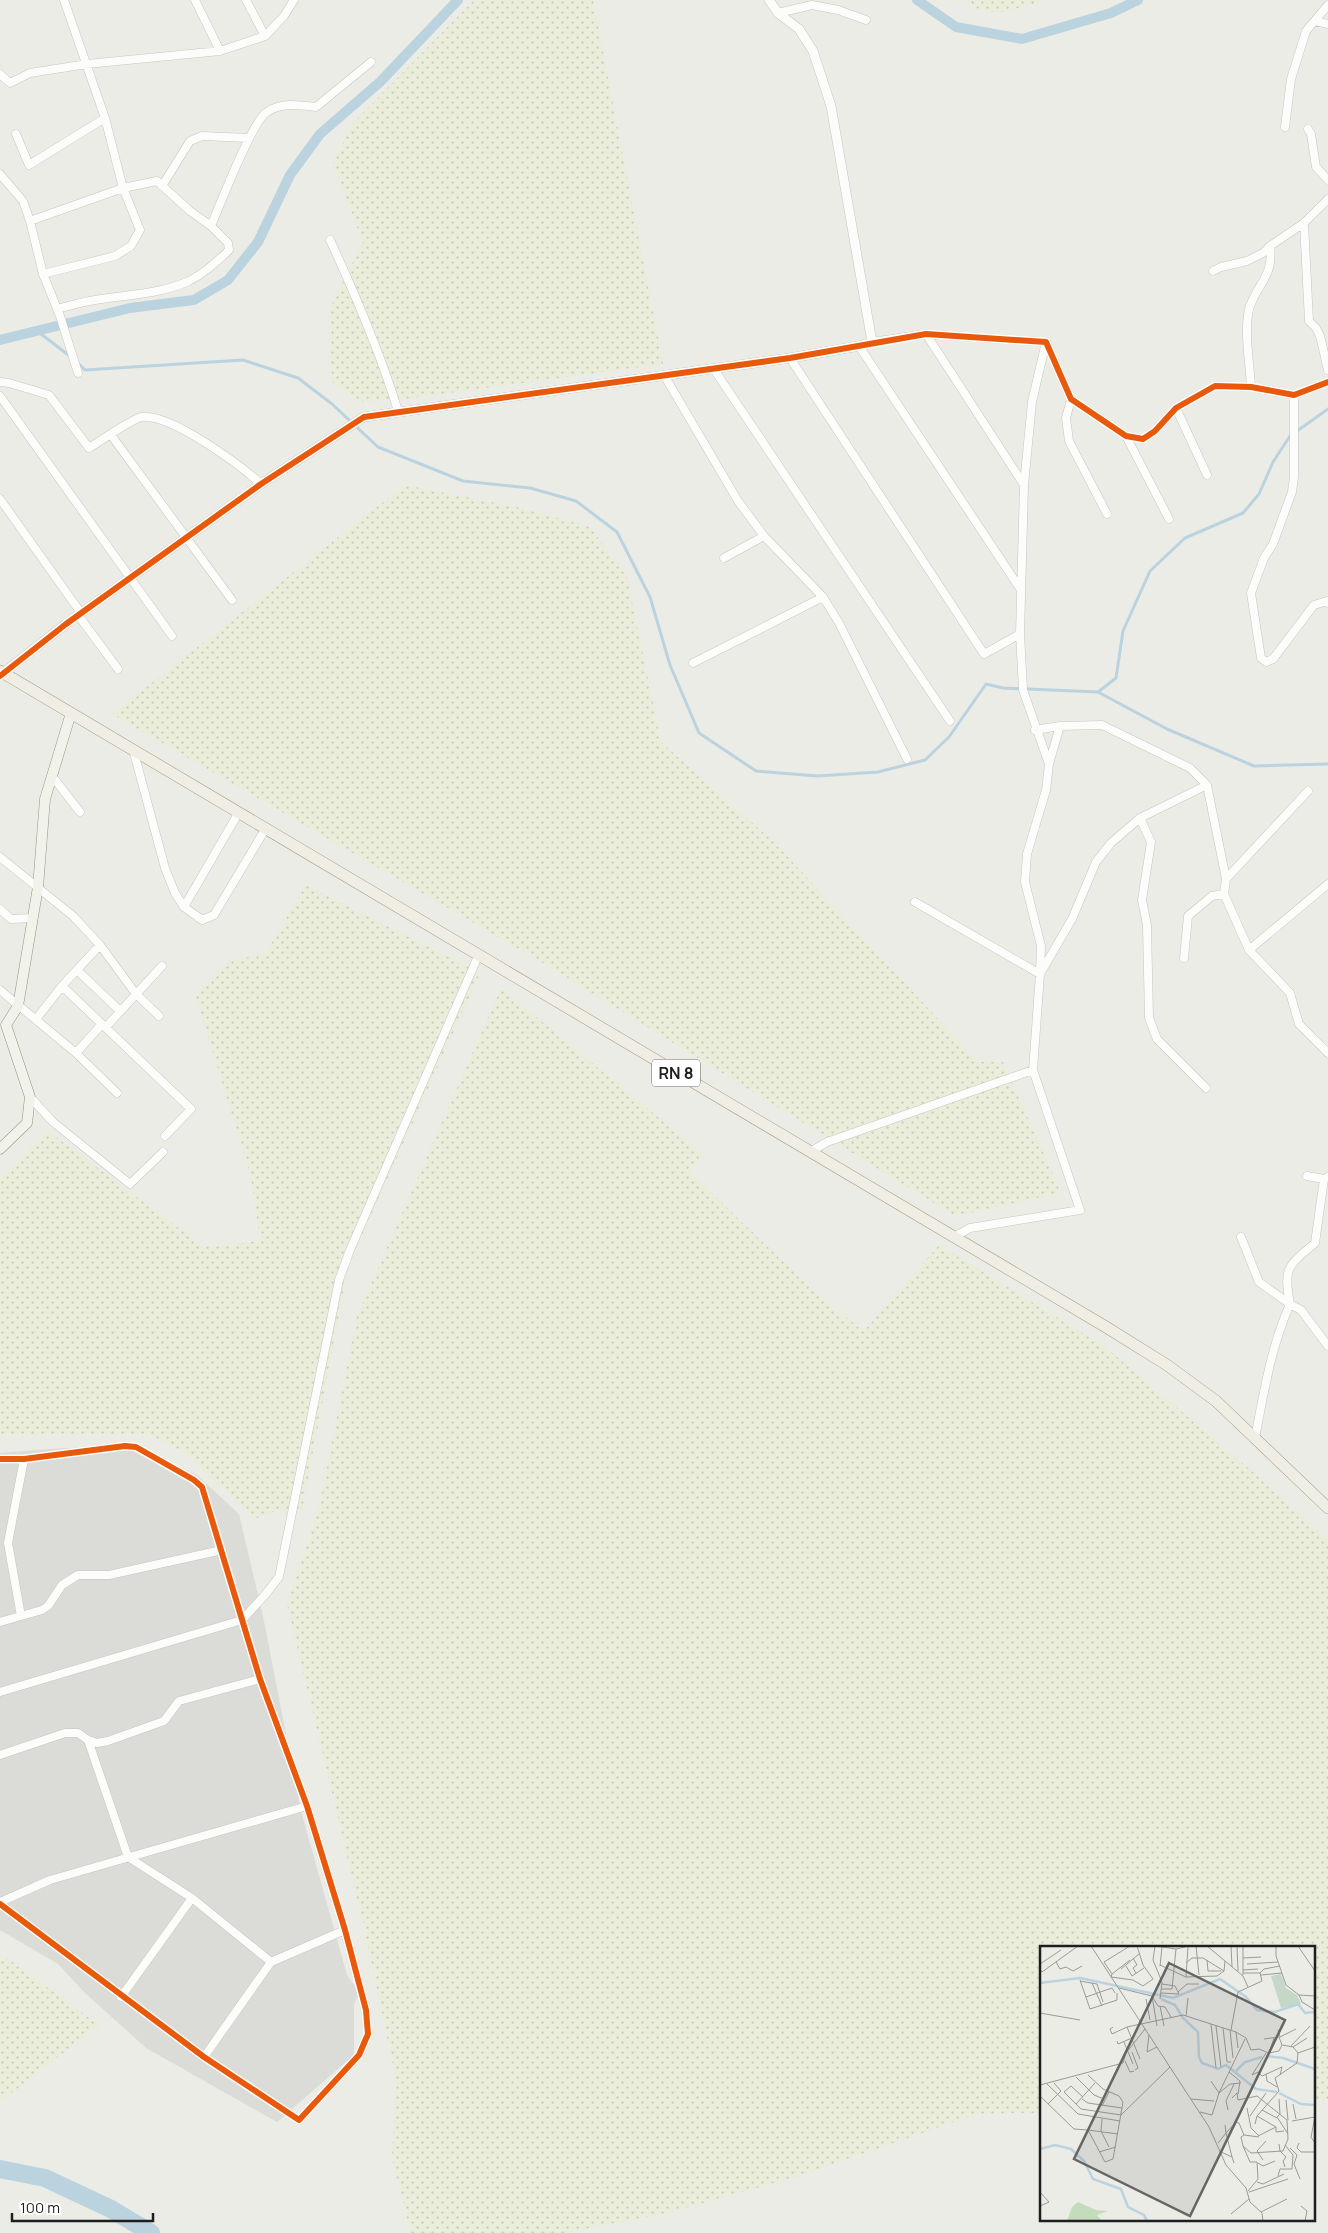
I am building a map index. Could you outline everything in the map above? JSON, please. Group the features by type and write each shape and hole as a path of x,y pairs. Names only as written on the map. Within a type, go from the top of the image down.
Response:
{"main road":[{"name":"RN 8","path":"1,673 266,828 430,928 479,954 1167,1365 1216,1401 1328,1508"},
{"path":"0,1149 27,1123 30,1097 6,1025 18,1006 38,886 45,800 71,713"}],"street":[{"path":"43,274 115,256 131,246 140,230 123,188 105,118 88,64 64,0"},
{"path":"194,0 220,51"},
{"path":"246,0 265,36"},
{"path":"0,74 10,83 30,73 88,64 220,51 265,36 284,16 294,0"},
{"path":"768,0 778,13 800,29 813,51 831,106 872,342"},
{"path":"778,13 812,5 838,10 866,20"},
{"path":"1285,128 1291,79 1306,31 1328,6"},
{"path":"1315,21 1328,24"},
{"path":"211,226 249,138 265,113 278,106 316,107 371,62"},
{"path":"16,134 29,165 105,118"},
{"path":"1308,129 1311,134 1316,168 1328,180"},
{"path":"162,186 190,141 202,136 249,138"},
{"path":"0,174 23,201 43,274 78,373"},
{"path":"30,221 123,188 156,181 190,211 211,226 228,243 229,250 206,271 189,281 172,287 92,300 58,312"},
{"path":"1213,271 1221,266 1247,262 1263,253 1270,246 1304,223 1328,199"},
{"path":"1304,223 1309,320 1320,336 1328,370"},
{"path":"330,240 361,307 385,369 398,411"},
{"path":"1251,387 1247,325 1250,307 1266,278 1272,260 1270,246"},
{"path":"926,334 1024,485"},
{"path":"1,673 261,484 364,417 790,358 872,342 926,334 1046,342"},
{"path":"1046,342 1071,399 1126,436 1144,439 1155,431 1176,408 1215,386 1251,387 1294,395 1328,382"},
{"path":"1046,342 1032,402 1024,485 1020,634 1023,690 1035,730 1049,764"},
{"path":"859,346 1021,590"},
{"path":"790,358 984,654 1020,634"},
{"path":"713,368 950,721"},
{"path":"664,375 738,501 764,536 822,597 839,623 907,759"},
{"path":"0,382 49,395 89,448 140,417 158,418 179,427 247,472 261,484"},
{"path":"1294,395 1292,492 1273,544 1264,558 1251,593 1261,658 1266,662 1273,659 1314,604 1327,601 1328,603"},
{"path":"0,396 123,565 130,578 172,636"},
{"path":"1071,399 1066,418 1069,441 1107,514"},
{"path":"1176,408 1207,475"},
{"path":"111,435 232,600"},
{"path":"1126,436 1169,519"},
{"path":"0,498 118,669"},
{"path":"724,558 764,536"},
{"path":"693,662 822,597"},
{"path":"1035,730 1060,726 1102,725 1190,768 1207,785 1226,879 1224,894 1249,950 1290,993 1299,1024 1328,1053"},
{"path":"954,1237 970,1228 1080,1210 1033,1070 1041,946 1026,882 1027,854 1046,790 1049,764 1060,726"},
{"path":"133,749 165,868 175,893 184,906 202,920 214,915 266,828"},
{"path":"52,776 80,812"},
{"path":"1040,974 1072,919 1096,862 1111,843 1140,818 1207,785"},
{"path":"1226,879 1308,791"},
{"path":"184,906 239,812"},
{"path":"1140,818 1151,842 1142,900 1147,925 1149,1018 1157,1039 1206,1088"},
{"path":"0,857 73,916 100,945 136,994 159,1016"},
{"path":"1249,950 1328,884"},
{"path":"1184,958 1188,916 1212,896 1224,894"},
{"path":"915,902 1040,974"},
{"path":"0,910 11,919 33,918"},
{"path":"37,1018 62,986 100,945"},
{"path":"0,1692 242,1620 279,1577 339,1280 350,1250 479,954"},
{"path":"76,1053 120,1011 162,966"},
{"path":"77,970 120,1011"},
{"path":"62,986 191,1109 165,1136"},
{"path":"0,990 18,1006 37,1018 118,1093"},
{"path":"810,1152 827,1142 1033,1070"},
{"path":"30,1097 53,1122 130,1184 163,1152"},
{"path":"1255,1438 1270,1358 1278,1329 1290,1304 1286,1284 1289,1265 1315,1243 1326,1178 1308,1176"},
{"path":"1241,1237 1259,1282 1301,1310 1327,1340"},
{"path":"0,1459 24,1459 125,1446 142,1448 194,1480 202,1487 260,1679 307,1806 366,2010 368,2034 359,2055 299,2120 204,2057 0,1903 50,1880 307,1806"},
{"path":"21,1616 4,1544 24,1459"},
{"path":"0,1622 42,1610 48,1606 62,1585 78,1575 109,1575 222,1550"},
{"path":"0,1755 65,1733 78,1733 88,1740 97,1742 108,1741 164,1721 179,1701 260,1679"},
{"path":"88,1740 128,1857 192,1898 271,1962"},
{"path":"91,1749 97,1742"},
{"path":"121,1996 192,1898"},
{"path":"204,2057 271,1962 344,1930"}],"shaded area":[{"path":"63,1448 148,1451 197,1475 239,1514 263,1616 301,1811 347,1975 360,1993 354,2004 354,2055 277,2122 146,2048 85,1993 58,1964 0,1930 0,1453"}],"green space":[{"path":"474,0 593,0 663,364 397,400 362,402 333,383 329,353 330,308 363,242 333,163 353,123"},
{"path":"968,0 1047,0 999,13 979,10"},
{"path":"405,485 526,509 590,527 627,577 661,742 774,842 978,1062 1003,1062 1061,1193 955,1216 543,963 112,714"},
{"path":"306,885 480,973 348,1267 302,1510 273,1512 255,1519 184,1452 148,1434 0,1435 0,1179 48,1131 204,1247 260,1241 251,1177 196,997 226,962 265,954"},
{"path":"501,988 704,1155 690,1172 820,1297 864,1331 939,1245 1104,1346 1253,1472 1328,1540 1328,2100 1316,2100 1316,1946 1040,1946 1040,2113 976,2114 803,2175 667,2213 564,2233 411,2233 392,2159 396,2079 363,1923 287,1604 318,1512 357,1316"},
{"path":"0,1953 99,2025 0,2102"}],"waterway":[{"path":"0,340 130,308 194,300 228,280 258,242 290,175 320,134 380,82 458,0"},
{"path":"917,0 956,27 1022,39 1111,13 1138,0"},
{"path":"37,331 71,357"},
{"path":"78,363 85,370 243,360 298,378 332,404 378,447 463,481 530,488 576,501 617,532 650,597 670,665 699,733 756,771 817,776 878,772 925,760 949,737 986,684 1003,688 1098,692 1167,729 1254,766 1328,764"},
{"path":"1098,692 1116,678 1123,631 1150,571 1185,538 1243,513 1259,494 1273,462 1290,436 1328,409"},
{"path":"0,2169 45,2178 111,2209 151,2233"}],"cycle path":[{"path":"0,676 66,624 261,484 364,417 790,358 926,334 1046,342 1071,399 1126,436 1143,439 1155,431 1176,408 1215,386 1251,387 1294,395 1328,382"},
{"path":"0,1459 24,1459 125,1446 136,1447 194,1480 202,1487 260,1679 307,1806 345,1930 366,2010 368,2034 359,2055 299,2120 204,2057 0,1904"}]}
